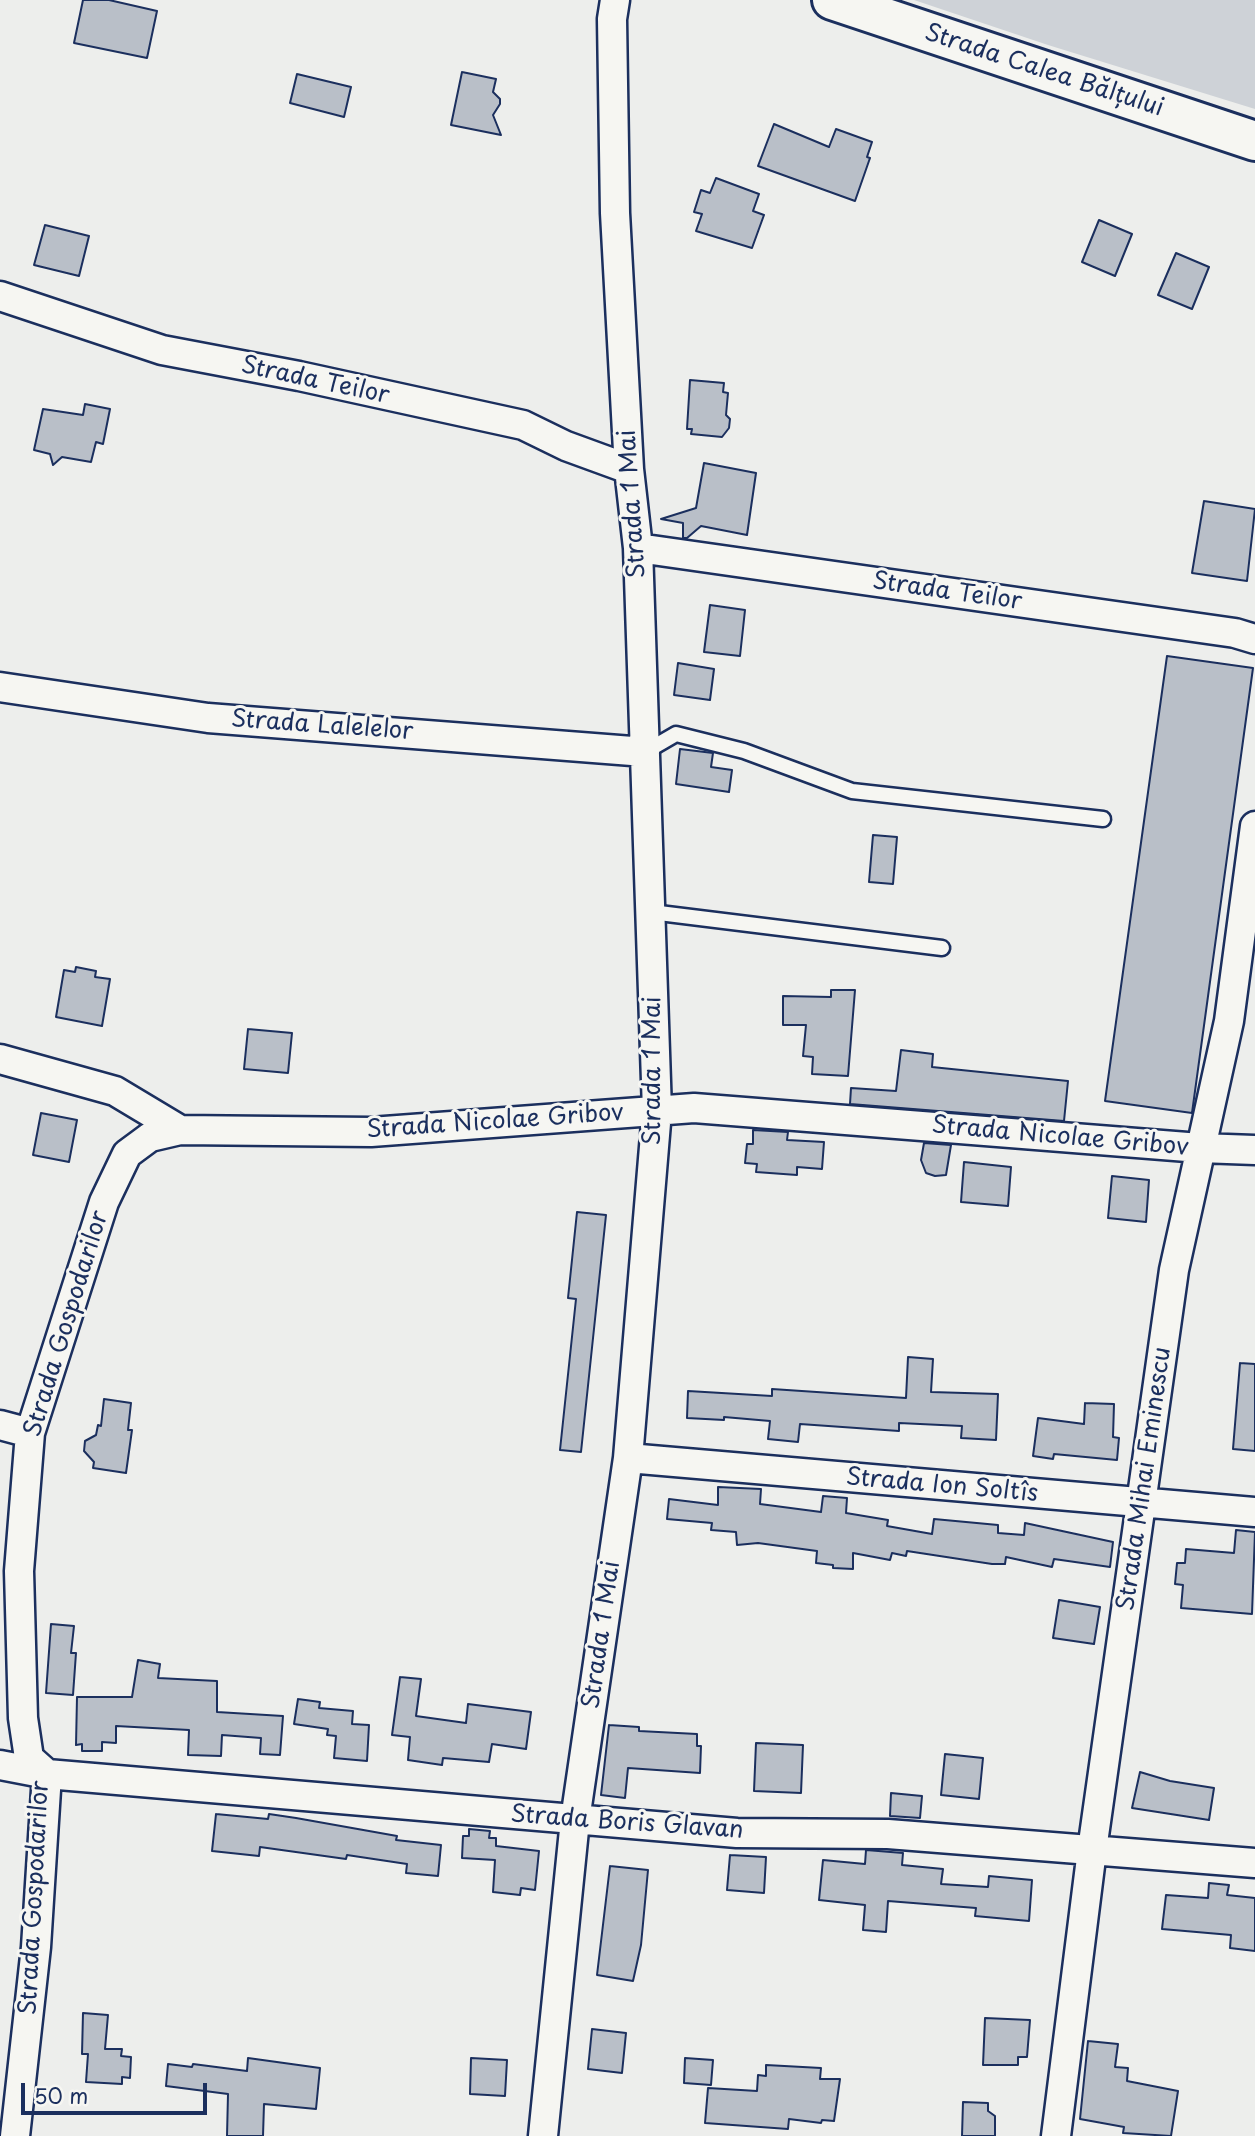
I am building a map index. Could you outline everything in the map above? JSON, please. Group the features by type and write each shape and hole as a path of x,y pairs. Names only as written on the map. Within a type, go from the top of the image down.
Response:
{"main road":[{"name":"Strada Calea Bălțului","path":"832,0 1255,141"}],"street":[{"name":"Strada 1 Mai","path":"543,2136 575,1820 628,1458 657,1111 638,548 629,468 615,214 612,19 615,0"},
{"name":"Strada Teilor","path":"0,296 162,350 299,376 523,425 566,446 629,468"},
{"name":"Strada Teilor","path":"638,548 1235,633 1255,639"},
{"name":"Strada Lalelelor","path":"0,687 208,718 645,752"},
{"name":"Strada Mihai Eminescu","path":"1056,2136 1092,1850 1174,1270 1228,1021 1255,826"},
{"path":"0,1059 115,1091 180,1130"},
{"name":"Strada Nicolae Gribov","path":"180,1130 371,1132 694,1108 1200,1148 1255,1150"},
{"name":"Strada Gospodarilor","path":"15,2136 36,1947 47,1774 29,1758 23,1718 19,1570 30,1433 109,1190 127,1154 150,1137 180,1130"},
{"path":"0,1426 30,1433"},
{"name":"Strada Ion Soltîs","path":"628,1458 1255,1512"},
{"name":"Strada Boris Glavan","path":"0,1765 47,1774 737,1833 888,1834 1255,1863"}],"lane":[{"path":"645,752 676,734 744,751 852,791 1103,819"},
{"path":"651,912 942,947"}],"shaded area":[{"path":"914,0 1255,0 1255,109 1048,45"}],"building":[{"path":"83,0 109,0 157,11 147,58 74,43"},
{"path":"462,72 496,79 493,92 500,99 500,104 493,115 501,135 451,125"},
{"path":"297,74 351,87 344,117 290,103"},
{"path":"774,124 829,147 836,129 872,142 867,157 870,158 855,201 758,166"},
{"path":"716,178 759,194 753,211 764,215 752,248 696,231 702,214 694,212 701,190 710,193"},
{"path":"1099,220 1132,234 1115,276 1082,262"},
{"path":"45,225 89,236 79,276 34,265"},
{"path":"1176,253 1209,267 1192,309 1158,295"},
{"path":"690,380 724,383 723,392 728,393 726,415 730,419 729,428 722,437 691,434 692,429 687,429"},
{"path":"85,404 110,409 103,444 96,442 91,462 62,457 53,465 50,454 34,450 43,409 83,415"},
{"path":"704,463 756,473 747,535 701,526 687,538 683,538 683,523 661,519 696,508"},
{"path":"1204,501 1255,509 1247,581 1192,573"},
{"path":"710,605 745,610 740,656 704,652"},
{"path":"1167,656 1253,668 1192,1113 1105,1101"},
{"path":"678,663 714,669 710,700 674,695"},
{"path":"680,749 713,753 711,767 732,770 729,792 676,784"},
{"path":"873,835 897,837 893,884 869,882"},
{"path":"76,967 96,971 95,977 110,979 102,1026 56,1017 64,970 75,972"},
{"path":"831,990 855,990 848,1076 812,1074 813,1057 803,1056 806,1025 783,1025 783,996 831,997"},
{"path":"248,1029 292,1033 288,1073 244,1069"},
{"path":"901,1050 933,1054 932,1067 1068,1081 1064,1121 850,1104 851,1088 896,1091"},
{"path":"41,1113 77,1120 69,1162 33,1155"},
{"path":"753,1130 788,1132 787,1140 824,1142 822,1169 797,1167 797,1175 756,1172 757,1164 745,1163 747,1144 753,1144"},
{"path":"924,1143 951,1145 946,1175 926,1173 921,1160"},
{"path":"964,1162 1011,1167 1008,1206 961,1202"},
{"path":"1112,1176 1149,1180 1146,1222 1108,1218"},
{"path":"577,1212 606,1215 581,1452 560,1450 576,1299 568,1298"},
{"path":"908,1357 933,1359 931,1392 998,1394 996,1440 961,1438 962,1426 899,1423 899,1431 800,1424 798,1442 768,1439 770,1421 724,1417 724,1420 687,1418 688,1391 772,1396 772,1389 906,1398"},
{"path":"1240,1363 1255,1364 1255,1451 1233,1449"},
{"path":"104,1399 131,1403 128,1430 132,1430 126,1473 93,1468 94,1462 84,1451 85,1441 96,1435 98,1425 101,1426"},
{"path":"1085,1403 1114,1404 1113,1437 1119,1438 1117,1460 1054,1454 1053,1459 1033,1456 1038,1418 1084,1424"},
{"path":"718,1487 761,1489 760,1504 821,1512 823,1496 847,1498 846,1513 888,1520 887,1526 932,1534 934,1519 998,1525 998,1533 1024,1535 1025,1523 1113,1542 1110,1567 1054,1559 1052,1567 1006,1557 1005,1564 992,1564 907,1551 906,1556 892,1553 890,1560 853,1553 853,1569 833,1568 833,1565 816,1563 817,1551 758,1543 737,1545 736,1532 711,1530 712,1523 667,1519 669,1499 718,1505"},
{"path":"1236,1530 1255,1532 1252,1614 1181,1608 1183,1585 1175,1584 1177,1563 1185,1563 1186,1549 1234,1553"},
{"path":"1059,1600 1100,1607 1094,1644 1053,1638"},
{"path":"51,1624 74,1626 71,1653 76,1653 73,1695 46,1693"},
{"path":"138,1660 160,1664 158,1678 217,1681 217,1712 283,1716 280,1755 260,1754 261,1738 222,1735 221,1756 188,1755 189,1730 116,1726 116,1743 102,1742 102,1751 82,1751 82,1744 76,1745 77,1697 132,1697"},
{"path":"400,1677 421,1679 416,1716 466,1723 468,1704 531,1712 526,1749 492,1744 489,1762 443,1758 442,1765 408,1760 410,1737 392,1735"},
{"path":"298,1699 320,1702 319,1708 353,1711 352,1724 369,1725 367,1761 334,1758 336,1736 327,1735 328,1729 294,1724"},
{"path":"609,1725 639,1727 639,1731 697,1734 697,1746 701,1746 700,1773 628,1768 625,1798 601,1795"},
{"path":"756,1743 803,1745 801,1793 754,1791"},
{"path":"945,1754 983,1758 979,1799 941,1795"},
{"path":"1140,1772 1170,1781 1214,1788 1209,1820 1132,1808"},
{"path":"891,1793 922,1796 920,1818 890,1816"},
{"path":"216,1814 268,1819 269,1814 397,1836 396,1840 441,1845 438,1876 406,1873 407,1864 347,1855 346,1859 260,1847 259,1856 212,1851"},
{"path":"469,1829 490,1831 489,1838 496,1838 496,1846 539,1851 535,1890 521,1888 520,1895 493,1892 495,1860 462,1858 463,1836 469,1836"},
{"path":"866,1850 903,1853 902,1865 943,1869 941,1884 988,1887 989,1876 1032,1880 1029,1921 975,1916 976,1908 888,1901 886,1932 863,1930 865,1905 819,1900 823,1860 865,1864"},
{"path":"730,1855 766,1857 764,1893 727,1890"},
{"path":"610,1866 648,1870 641,1945 633,1981 597,1975"},
{"path":"1209,1883 1229,1885 1227,1895 1255,1898 1255,1951 1230,1948 1231,1935 1162,1929 1166,1895 1208,1898"},
{"path":"83,2013 108,2015 105,2049 122,2049 121,2056 131,2057 130,2078 122,2077 122,2084 86,2082 88,2054 82,2054"},
{"path":"985,2018 1030,2020 1027,2057 1018,2057 1018,2065 983,2065"},
{"path":"592,2029 626,2033 622,2073 588,2069"},
{"path":"1088,2041 1118,2044 1115,2067 1128,2068 1127,2081 1178,2091 1171,2136 1123,2133 1124,2127 1080,2119"},
{"path":"248,2058 320,2068 316,2109 264,2104 263,2136 227,2136 228,2094 166,2086 168,2064 192,2067 193,2064 247,2071"},
{"path":"471,2058 507,2060 505,2096 470,2094"},
{"path":"685,2058 713,2060 711,2085 684,2083"},
{"path":"766,2065 821,2068 820,2079 840,2079 834,2121 822,2120 821,2123 789,2119 788,2129 705,2123 708,2088 757,2091 758,2075 766,2076"},
{"path":"963,2102 988,2103 988,2111 995,2116 995,2136 962,2136"}]}
